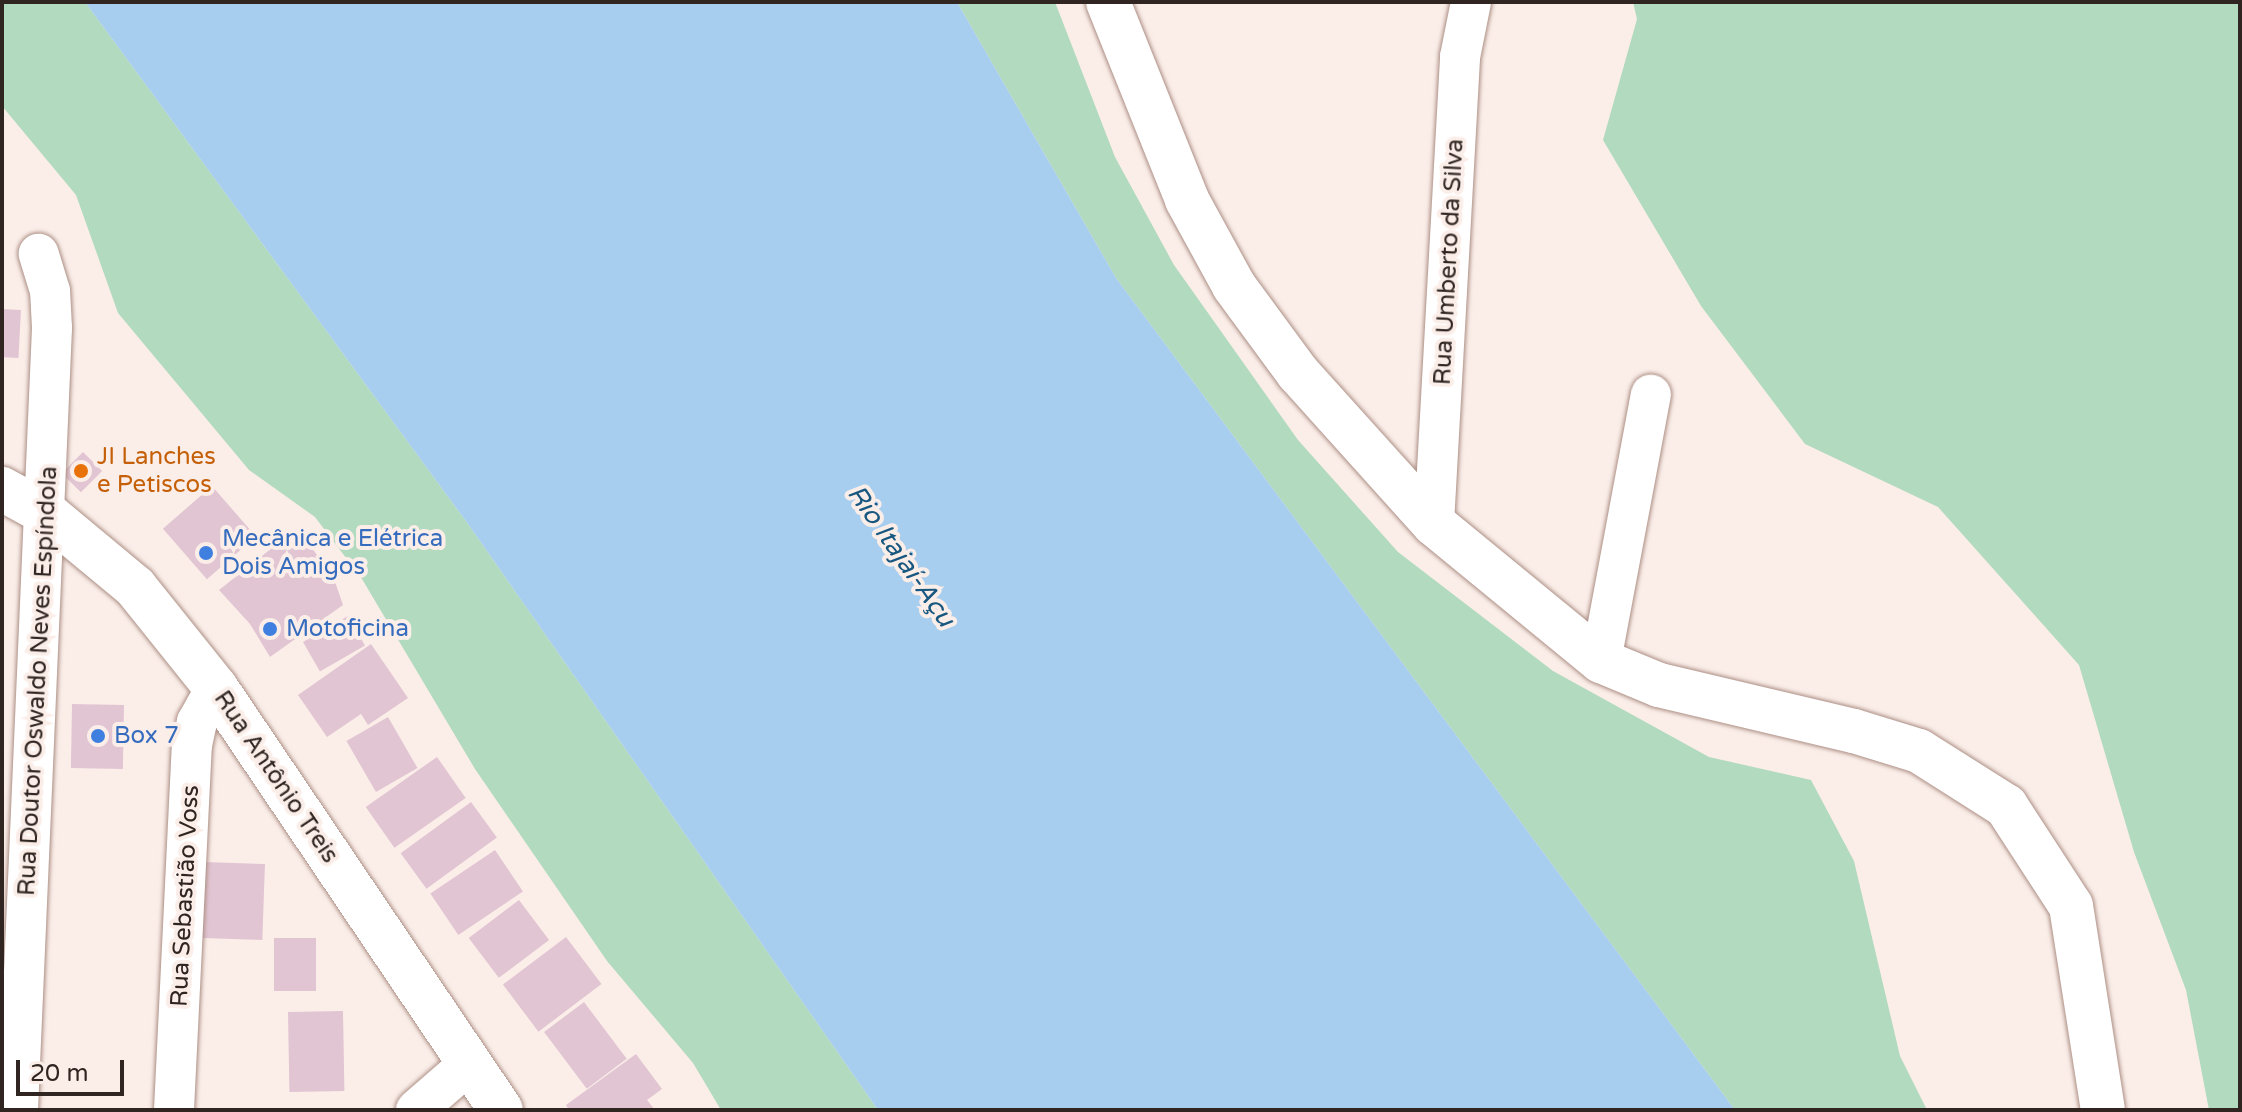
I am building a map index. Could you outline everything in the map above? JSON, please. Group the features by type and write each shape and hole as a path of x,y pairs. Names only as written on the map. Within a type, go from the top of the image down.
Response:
{"main road":[{"path":"1108,2 1187,200 1234,286 1298,373 1434,524 1601,661 1659,685 1854,731 1919,751 2006,806 2071,906 2103,1110"},
{"name":"Rua Antônio Treis","path":"2,489 46,513 89,545 135,587 216,688 501,1110"}],"street":[{"name":"Rua Umberto da Silva","path":"1434,524 1460,57 1471,2"},
{"name":"Rua Doutor Oswaldo Neves Espíndola","path":"18,1110 52,328 50,291 39,254"},
{"path":"1601,661 1651,395"},
{"name":"Rua Sebastião Voss","path":"174,1110 192,745 197,722 216,688"},
{"path":"416,1110 470,1063"}],"green space":[{"path":"2,2 85,2 468,524 878,1110 721,1110 693,1063 607,961 475,769 362,579 315,517 249,470 118,313 76,195 2,106"},
{"path":"957,2 1055,2 1115,157 1174,265 1298,440 1398,552 1553,671 1709,757 1811,780 1854,861 1900,1056 1927,1110 1735,1110 1116,278"},
{"path":"1633,2 2240,2 2240,1110 2209,1110 2186,990 2134,852 2079,665 1938,507 1805,444 1701,306 1603,140 1637,19"}],"water":[{"name":"Rio Itajaí-Açu","path":"85,2 957,2 1116,278 1735,1110 878,1110 468,524"}],"building":[{"path":"2,309 21,310 18,358 2,357"},
{"name":"JI Lanches e Petiscos","path":"83,452 102,471 81,492 62,473"},
{"path":"212,486 256,537 207,579 163,529"},
{"path":"296,529 332,573 343,605 270,657 250,624 219,590"},
{"path":"348,616 365,645 320,671 303,642"},
{"path":"371,644 408,698 368,725 361,714 327,737 298,695"},
{"name":"Box 7","path":"72,704 124,705 123,769 71,768"},
{"path":"388,717 418,768 376,792 346,741"},
{"path":"437,757 466,798 394,848 366,807"},
{"path":"471,802 497,838 426,889 401,853"},
{"path":"495,850 523,891 458,935 430,894"},
{"path":"205,862 265,864 262,940 202,938"},
{"path":"519,900 549,940 499,978 469,938"},
{"path":"566,937 602,984 538,1032 503,985"},
{"path":"274,938 316,938 316,991 274,991"},
{"path":"584,1002 627,1059 587,1089 544,1032"},
{"path":"343,1011 344,1091 289,1092 288,1012"},
{"path":"636,1054 662,1089 647,1100 655,1110 569,1110 566,1105"}],"place":[{"name":"JI Lanches e Petiscos","path":"81,471"},
{"name":"Mecânica e Elétrica Dois Amigos","path":"206,553"},
{"name":"Motoficina","path":"270,629"},
{"name":"Box 7","path":"98,736"}]}
